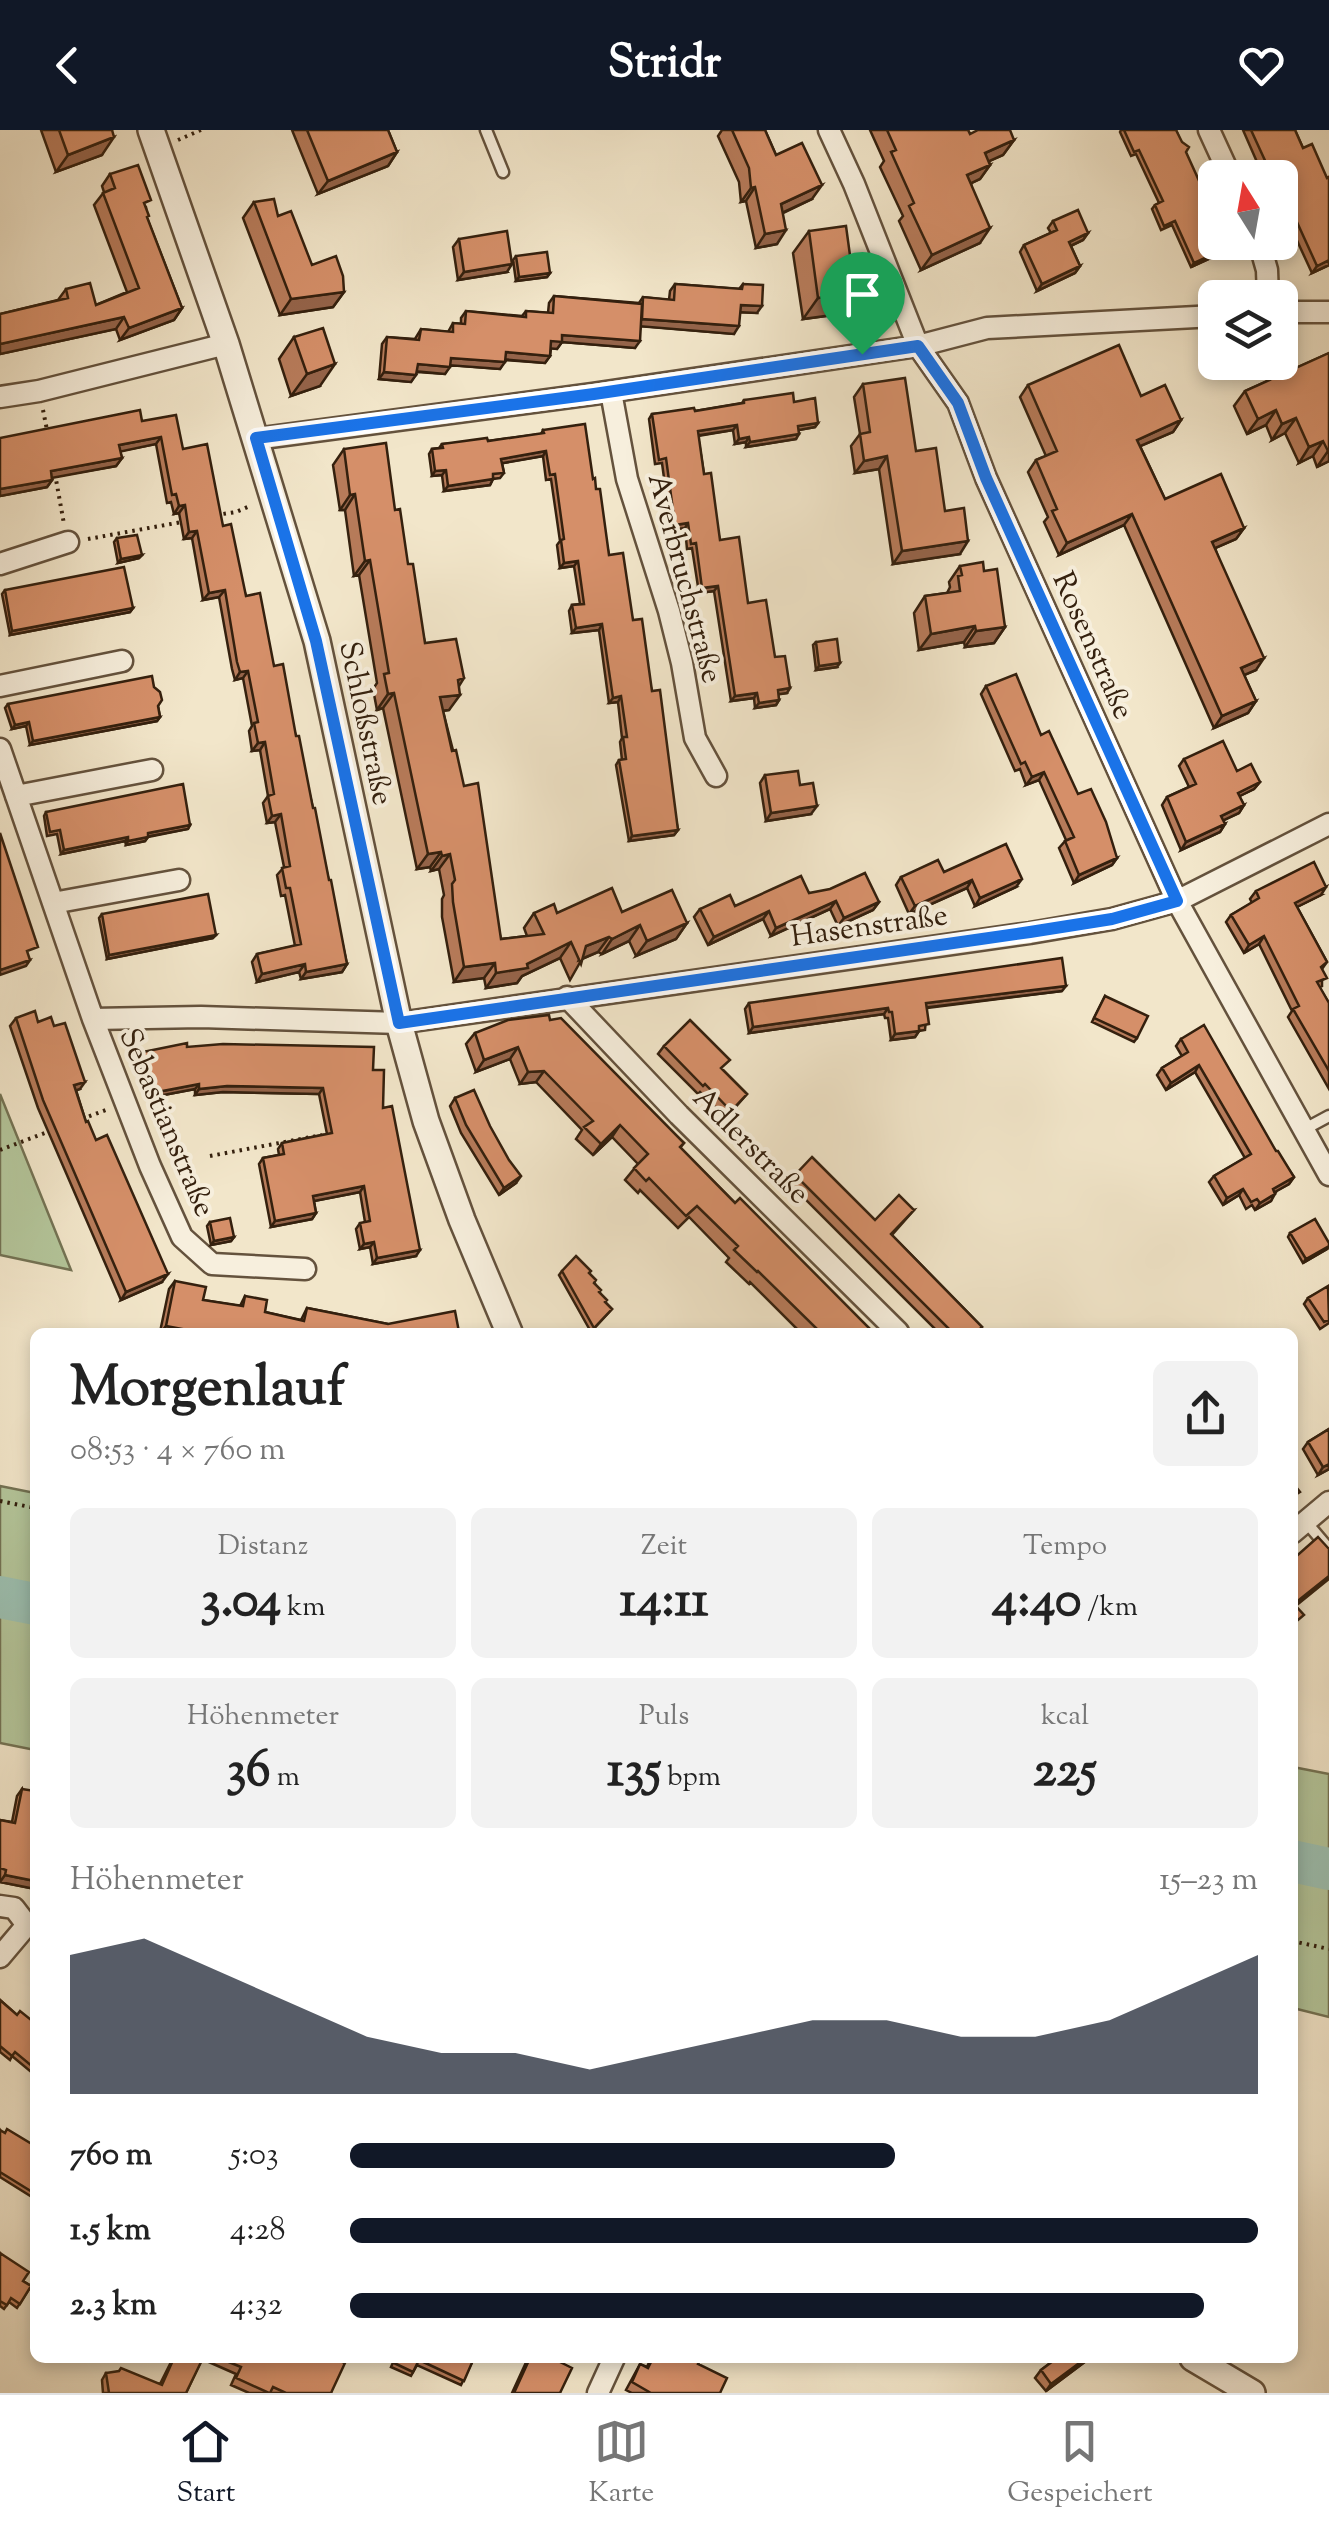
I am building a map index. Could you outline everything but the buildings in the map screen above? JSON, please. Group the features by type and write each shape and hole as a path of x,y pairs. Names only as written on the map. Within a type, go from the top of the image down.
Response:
{"street":[{"name":"Schloßstraße","path":"151,130 226,344 316,641 399,1023 426,1122 507,1328"},
{"name":"Rosenstraße","path":"829,130 918,346 958,403 986,478 1177,901 1329,1175"},
{"path":"1209,130 1223,160"},
{"path":"1298,312 1329,312"},
{"path":"256,438 611,392 918,346 987,328 1198,317"},
{"path":"0,397 40,391 226,344"},
{"name":"Averbruchstraße","path":"611,392 627,479 669,612 695,738 716,776"},
{"path":"0,564 68,542"},
{"path":"0,686 122,662"},
{"name":"Sebastianstraße","path":"0,749 92,1019 161,1194 182,1237 212,1264 304,1268"},
{"path":"16,796 152,770"},
{"name":"Hasenstraße","path":"399,1023 1112,919 1177,901 1329,824"},
{"path":"53,903 178,880"},
{"name":"Adlerstraße","path":"567,998 678,1115 894,1328"},
{"name":"Sebastianstraße","path":"92,1019 202,1016 399,1023"},
{"path":"1299,1528 1329,1502"},
{"path":"0,1906 14,1908 30,1925"},
{"path":"0,1957 30,1927"},
{"path":"598,2393 612,2363"},
{"path":"1201,2363 1252,2393"}],"lane":[{"path":"486,130 503,172"},
{"path":"1302,1131 1329,1116"},
{"path":"1299,1528 1329,1549"}],"path":[{"path":"40,391 46,429"},
{"path":"54,467 68,542 180,522"},
{"path":"218,515 236,512 272,495"},
{"path":"72,1123 125,1104"},
{"path":"0,1150 54,1129"},
{"path":"210,1156 322,1135"},
{"path":"0,1501 30,1507"},
{"path":"1298,1942 1329,1949"}],"green space":[{"path":"0,1094 71,1270 0,1255"},
{"path":"0,1486 30,1492 30,1749 0,1743"},
{"path":"1298,1768 1329,1774 1329,2017 1298,2009"}],"waterway":[{"path":"0,1597 30,1603"},
{"path":"1298,1862 1329,1869"}],"route":[{"path":"918,346 958,403 986,478 1177,901 1112,919 1030,932 399,1023 316,641 256,438 862,354 918,346"}]}
